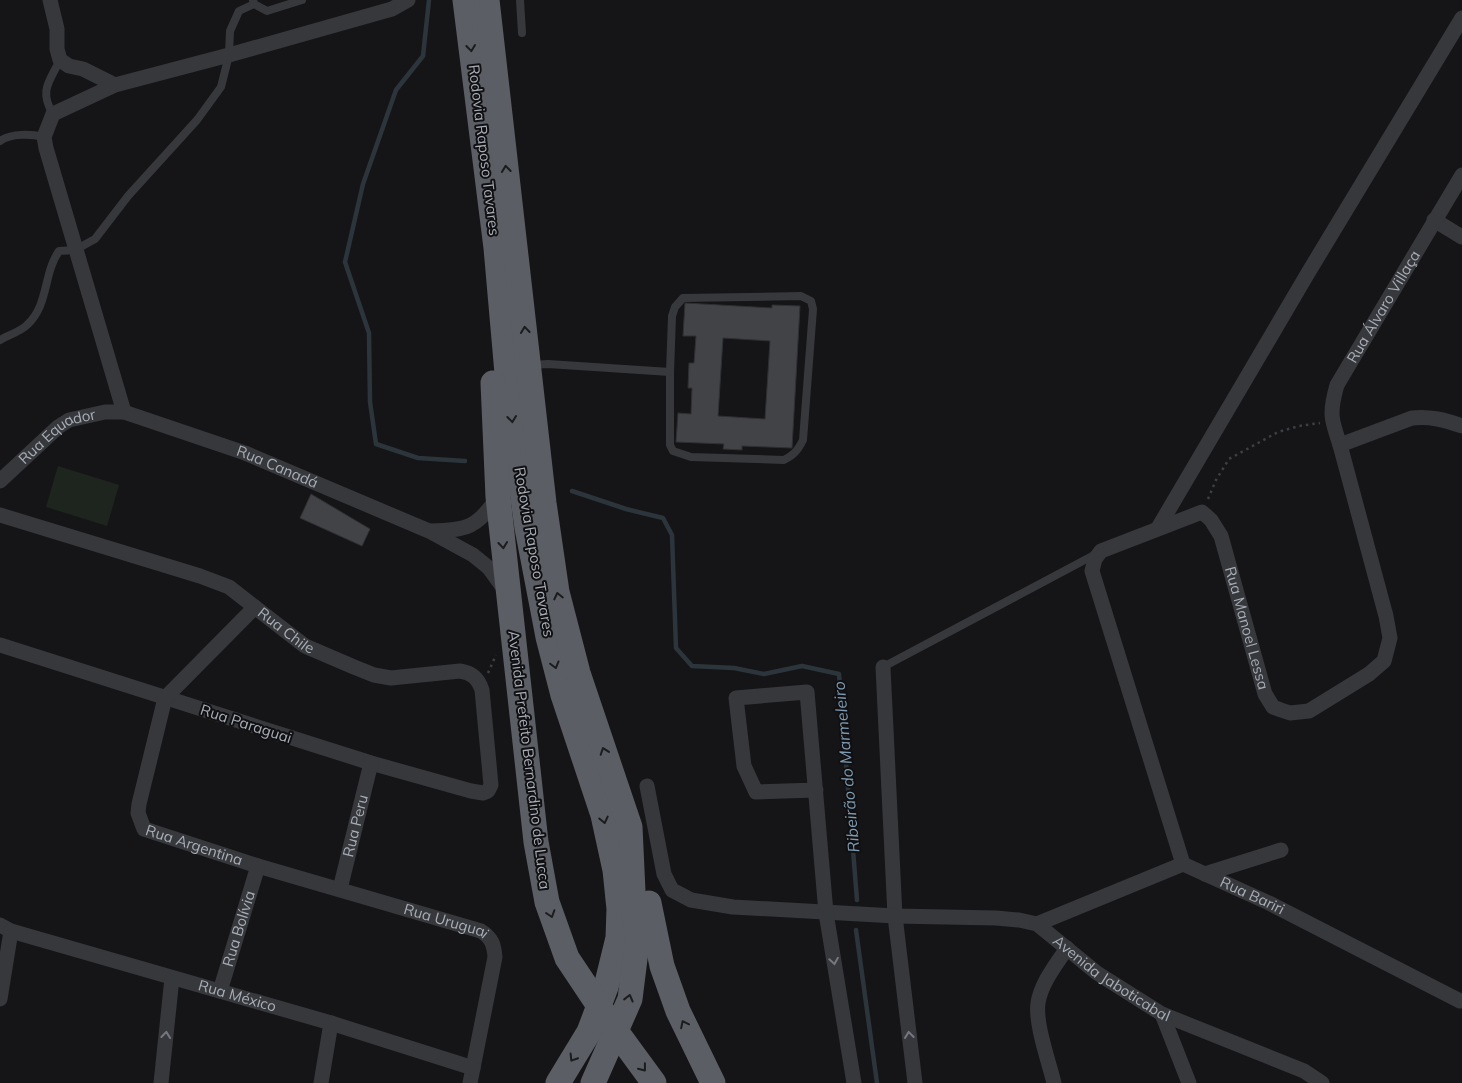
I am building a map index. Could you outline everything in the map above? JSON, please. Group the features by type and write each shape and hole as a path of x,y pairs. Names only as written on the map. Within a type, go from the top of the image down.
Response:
{"highway":[{"name":"Rodovia Raposo Tavares","path":"465,0 496,248 509,396 527,528 550,647 563,695 603,816 614,870 619,908 628,936 630,999 593,1083"},
{"name":"Rodovia Raposo Tavares","path":"487,0 544,503 557,592 578,673 630,827 634,913 628,936 589,1032 558,1083"},
{"name":"Avenida Prefeito Bernardino de Lucca","path":"496,248 493,386 498,497 536,842 547,902 567,958 613,1027 654,1083"},
{"path":"630,827 647,894 662,966 678,1011 713,1083"}],"street":[{"path":"50,0 57,29 56,49 60,60 69,66 83,69 114,85"},
{"path":"124,412 44,137 53,114 114,85 229,56 408,0"},
{"path":"1158,528 1308,273 1462,18"},
{"name":"Rua Álvaro Villaça","path":"1340,445 1331,421 1332,403 1337,385 1462,175"},
{"path":"1434,220 1462,237"},
{"name":"Rua Equador","path":"0,481 58,427 70,420 105,412 124,412"},
{"name":"Rua Canadá","path":"124,412 245,453 429,531 473,555 489,568 508,594"},
{"path":"1340,445 1424,417 1444,420 1462,426"},
{"name":"Rua Manoel Lessa","path":"1202,512 1211,520 1221,536 1265,694 1273,706 1281,710 1290,713 1309,711 1370,674 1384,661 1390,638 1386,616 1340,445"},
{"path":"429,531 467,528 486,515 498,497"},
{"path":"1037,924 1183,864 1092,571 1095,559 1101,551 1202,512"},
{"name":"Rua Chile","path":"0,515 200,576 228,587 305,646 374,675 391,678 460,671 468,672 474,676 481,687"},
{"path":"165,698 255,607"},
{"name":"Rua Paraguai","path":"0,645 371,763 482,793 488,791 491,785 481,687"},
{"path":"883,667 894,916 915,1083"},
{"path":"816,790 756,792 744,766 736,698 807,692 816,790 826,913 854,1083"},
{"name":"Rua Argentina","path":"165,698 139,804 138,812 144,829 258,866"},
{"name":"Rua Peru","path":"340,889 371,763"},
{"path":"647,786 664,874 672,890 691,900 732,907 826,913"},
{"path":"1205,874 1281,850"},
{"name":"Rua Bariri","path":"1183,864 1268,903 1461,1002"},
{"name":"Rua Uruguai","path":"258,866 340,889 488,935 492,940 496,957 470,1083"},
{"name":"Rua Bolívia","path":"220,990 258,866"},
{"name":"Avenida Jaboticabal","path":"826,913 996,918 1037,924 1097,973 1162,1014 1304,1072 1322,1083"},
{"path":"0,1000 5,928"},
{"name":"Rua México","path":"5,928 172,978 220,990 473,1068"},
{"path":"1054,1083 1039,1024 1038,1003 1046,982 1067,948"},
{"path":"160,1083 172,978"},
{"path":"1162,1014 1189,1083"},
{"path":"321,1083 330,1023"}],"lane":[{"path":"2,336 27,326 40,310 46,291 48,272 59,251 76,250 95,239 128,196 197,120 221,87 229,56 230,31 239,11 253,2 267,10 302,0"},
{"path":"520,0 522,33"},
{"path":"53,114 46,103 45,89 60,60"},
{"path":"0,141 5,138 32,134 44,137"},
{"path":"801,296 811,301 813,309 803,440 794,454 784,460 690,457 673,451 670,445 670,372 672,316 674,307 683,298 801,296"},
{"path":"529,365 548,364 670,372"},
{"path":"883,667 1101,551"}],"path":[{"path":"1202,512 1216,480 1229,458 1278,432 1299,426 1331,421"},
{"path":"481,687 496,654"}],"shaded area":[{"path":"58,466 119,485 107,526 46,507"}],"building":[{"path":"685,303 772,308 772,305 800,306 792,448 742,446 742,450 723,449 724,444 676,442 678,413 691,414 692,388 688,388 689,363 694,363 696,336 683,336","holes":["723,338 770,341 765,419 718,416"]},
{"path":"311,494 370,529 362,546 300,518"}],"waterway":[{"name":"Ribeirão do Marmeleiro","path":"429,0 423,56 396,90 363,184 345,262 369,333 370,402 376,444 418,458 465,461"},
{"name":"Ribeirão do Marmeleiro","path":"572,491 626,509 663,518 672,535 676,648 692,666 734,668 764,674 802,666 839,674 857,900"},
{"name":"Ribeirão do Marmeleiro","path":"856,930 877,1083"}]}
